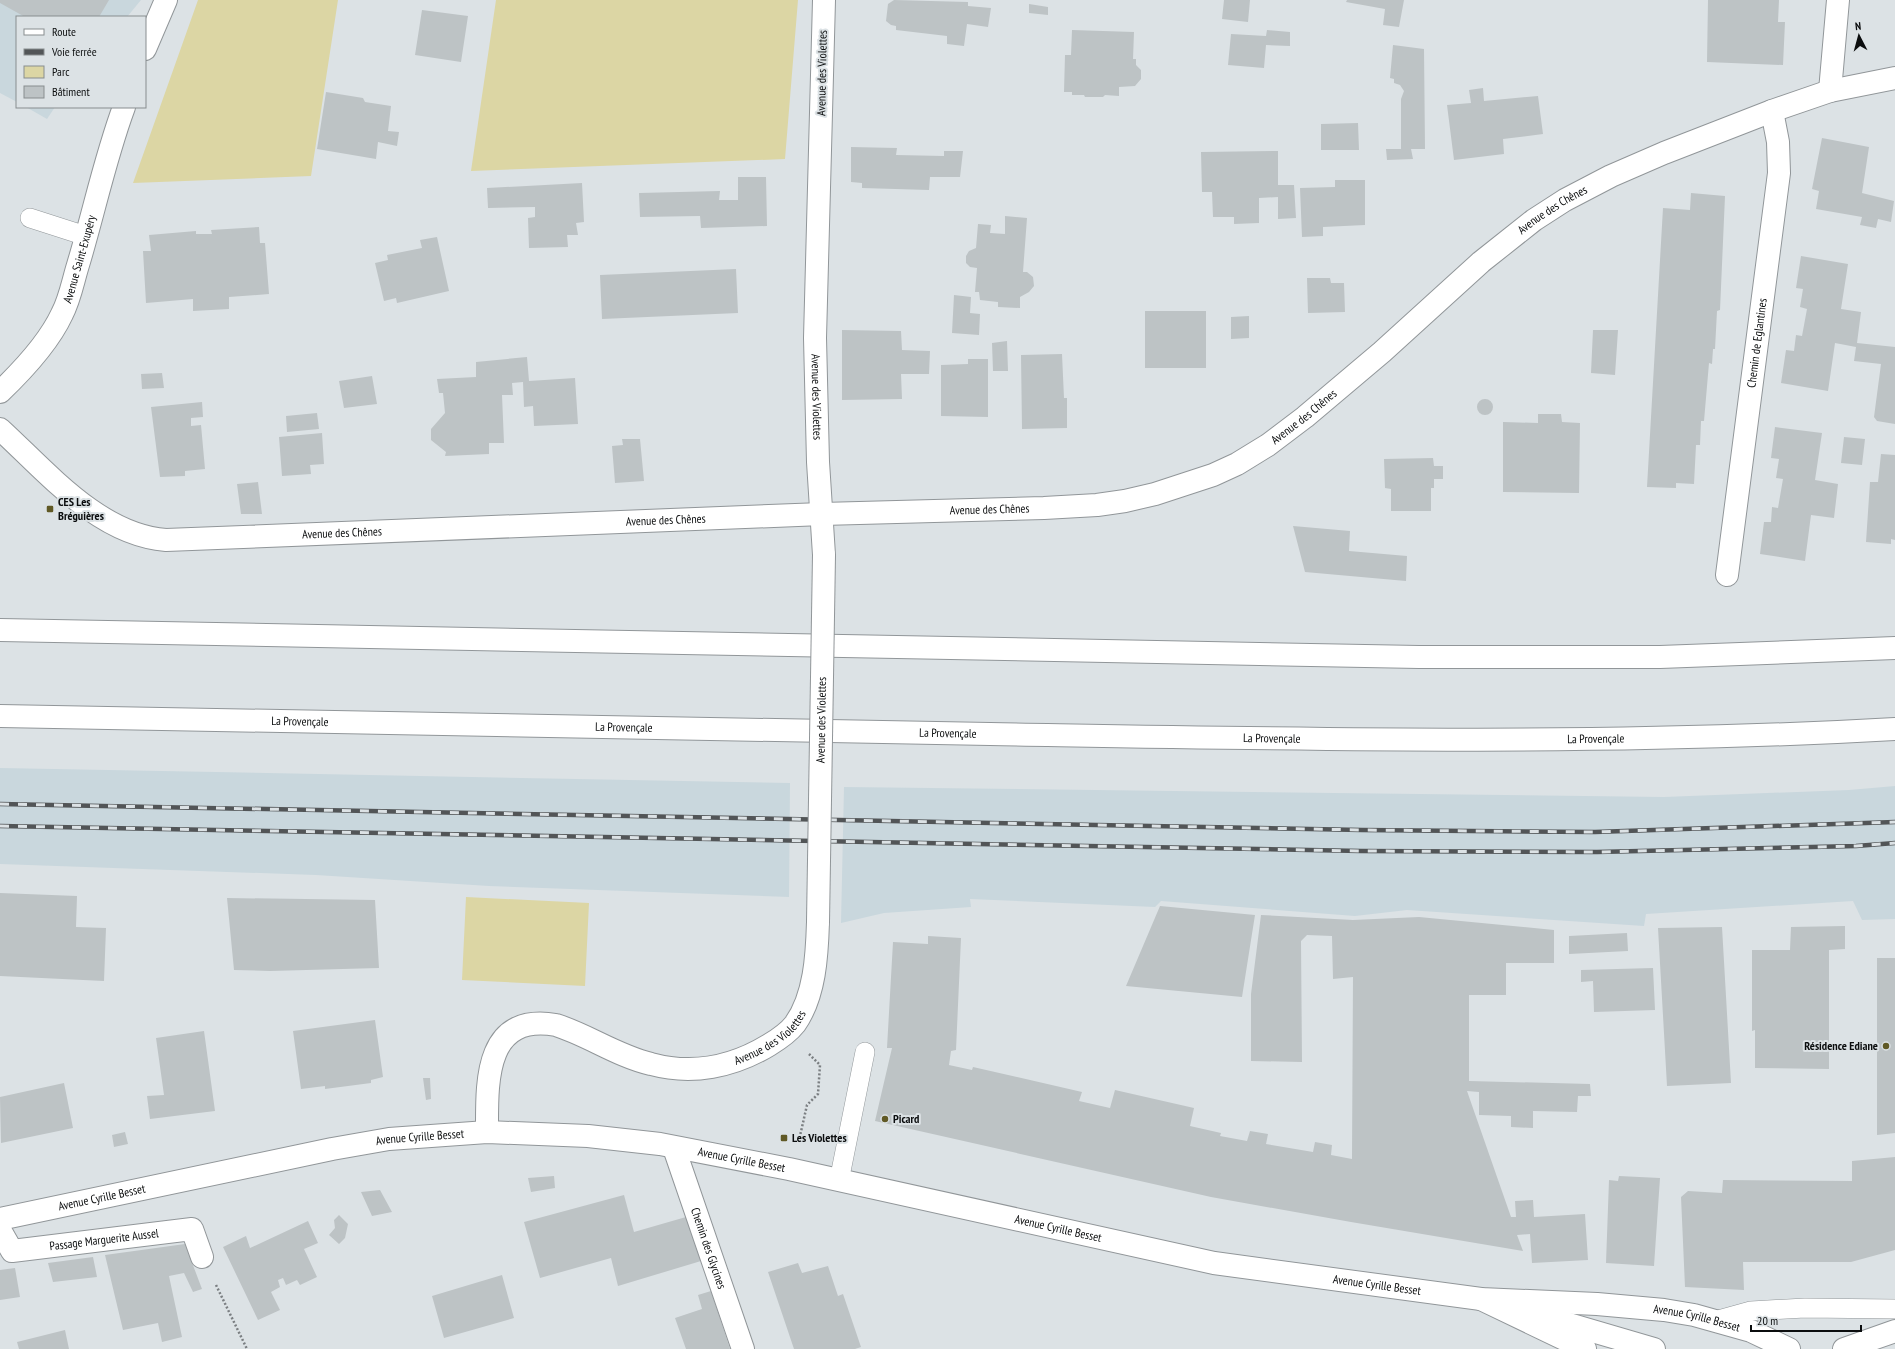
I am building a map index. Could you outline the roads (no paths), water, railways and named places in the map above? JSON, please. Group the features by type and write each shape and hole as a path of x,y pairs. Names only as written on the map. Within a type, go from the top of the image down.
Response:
{"main road":[{"path":"146,47 166,0"},
{"name":"Avenue des Violettes","path":"487,1132 489,1072 496,1052 501,1043 508,1036 529,1024 556,1024 628,1056 650,1064 672,1069 716,1068 730,1064 759,1051 788,1032 796,1023 810,989 818,945 824,555 818,462 815,338 824,0"},
{"path":"1830,91 1838,0"},
{"name":"Avenue des Chênes","path":"0,429 85,506 104,520 123,529 152,539 184,540 822,514 1097,505 1125,501 1155,494 1214,475 1237,464 1268,445 1305,418 1382,352 1481,262 1534,220 1564,200 1611,176 1657,156 1772,111 1830,91 1895,78"},
{"name":"Avenue Saint-Exupéry","path":"0,392 17,376 53,329 63,313 88,232 114,134 124,108"},
{"name":"Chemin de Eglantines","path":"1727,575 1778,173 1778,142 1772,111"},
{"path":"0,630 1419,657 1660,657 1895,648"},
{"name":"La Provençale","path":"0,716 1198,738 1514,740 1784,735 1895,729"},
{"name":"Avenue Cyrille Besset","path":"0,1219 332,1148 389,1139 487,1132 621,1139 769,1165 1214,1263 1481,1299 1597,1304 1656,1309 1715,1321 1751,1331 1789,1349"},
{"name":"Chemin des Glycines","path":"674,1148 743,1349"},
{"name":"Passage Marguerite Aussel","path":"0,1230 12,1251 192,1229 202,1257"},
{"path":"1481,1299 1585,1349"},
{"name":"Avenue Cyrille Besset","path":"1481,1299 1654,1349"},
{"path":"1844,1349 1895,1331"}],"lane":[{"path":"30,218 88,232"},
{"path":"839,1181 866,1052"},
{"path":"1715,1321 1751,1311 1805,1308 1895,1309"}],"railway":[{"path":"0,804 1362,830 1595,832 1895,822"},
{"path":"0,826 1361,851 1597,852 1856,846 1895,843"}],"place":[{"name":"CES Les Bréguières","path":"50,509"},
{"name":"Résidence Ediane","path":"1886,1046"},
{"name":"Picard","path":"885,1119"},
{"name":"Les Violettes","path":"784,1138"}]}
